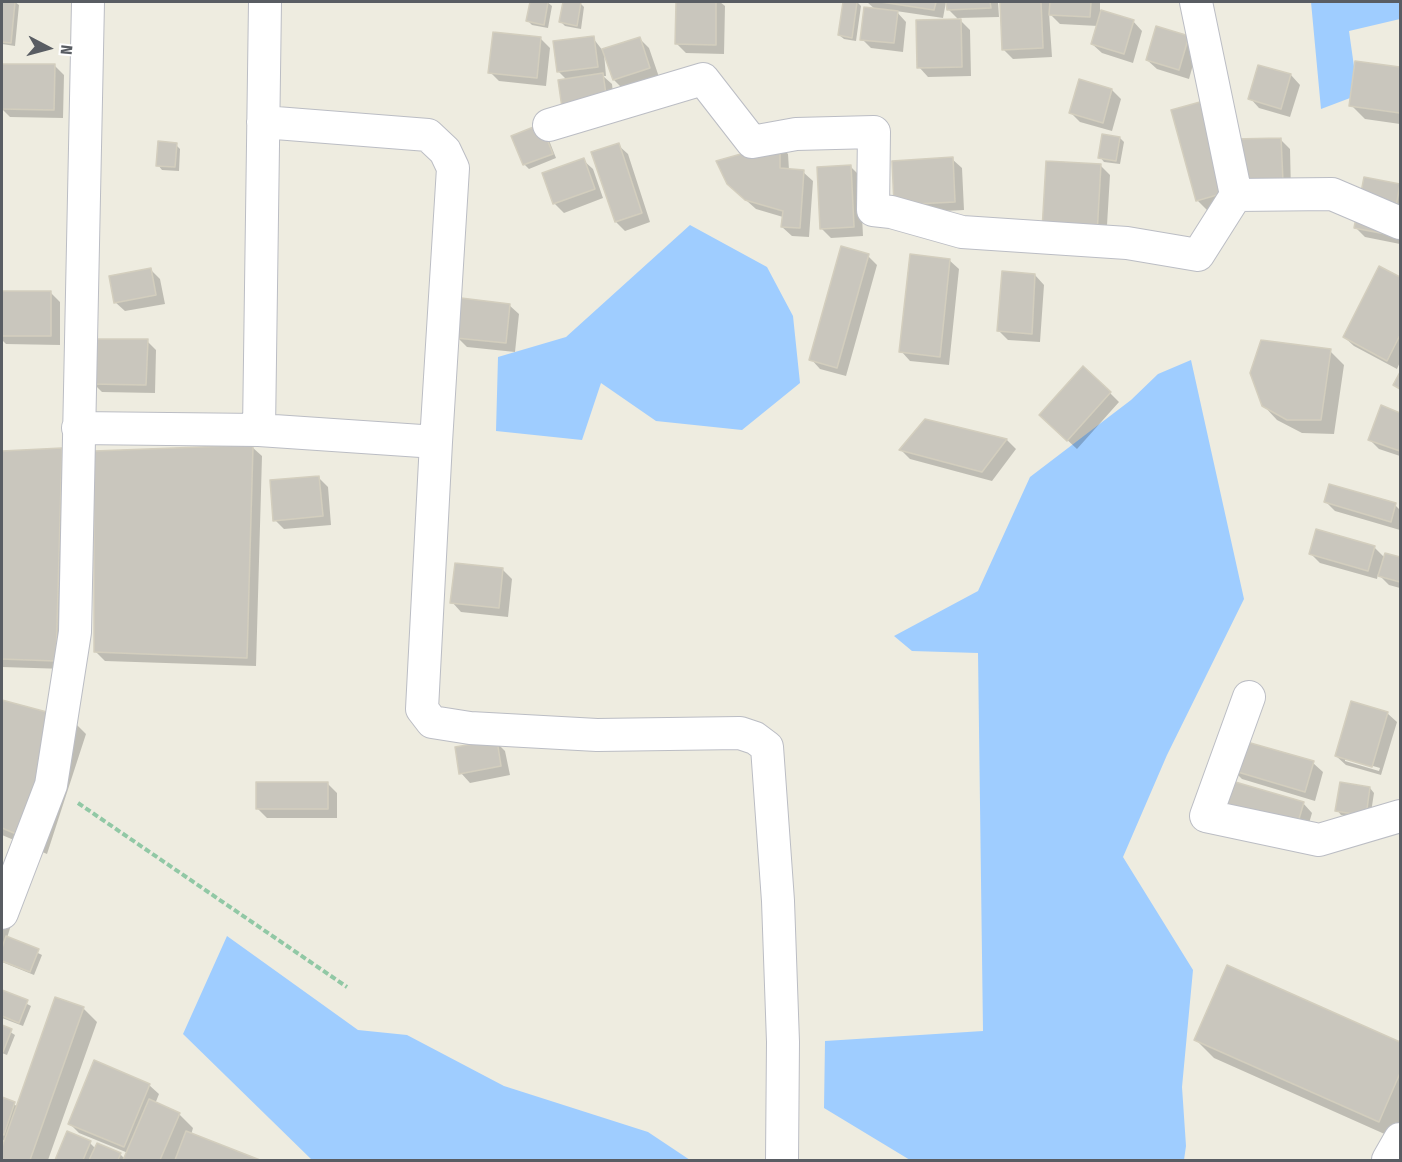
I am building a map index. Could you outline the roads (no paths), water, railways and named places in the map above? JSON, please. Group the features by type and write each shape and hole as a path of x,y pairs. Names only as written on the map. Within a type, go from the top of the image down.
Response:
{"street":[{"path":"2,913 51,785 75,632 88,2"},
{"path":"259,430 265,2"},
{"path":"549,125 703,79 752,142 796,134 874,132 873,210 891,212 962,232 1126,243 1198,255 1236,195 1196,2"},
{"path":"263,122 428,135 445,151 453,168 422,709 432,722 470,728 597,735 740,733 755,738 767,747 778,901 783,1042 782,1161"},
{"path":"1236,195 1332,194 1401,223"},
{"path":"78,428 259,430 436,442"},
{"path":"1249,697 1206,816 1319,840 1400,813"},
{"path":"1388,1161 1401,1139"}],"water":[{"path":"1311,2 1400,2 1400,19 1349,31 1358,95 1321,109"},
{"path":"690,225 767,267 793,316 800,383 742,430 656,421 601,383 582,440 496,431 498,357 566,337"},
{"path":"1191,360 1244,599 1167,755 1123,857 1193,970 1182,1087 1186,1146 1184,1160 910,1160 824,1108 825,1041 983,1031 978,653 912,651 894,636 978,591 1030,477 1131,400 1158,374"},
{"path":"227,936 358,1030 407,1035 504,1086 648,1132 690,1160 312,1160 183,1034"}]}
